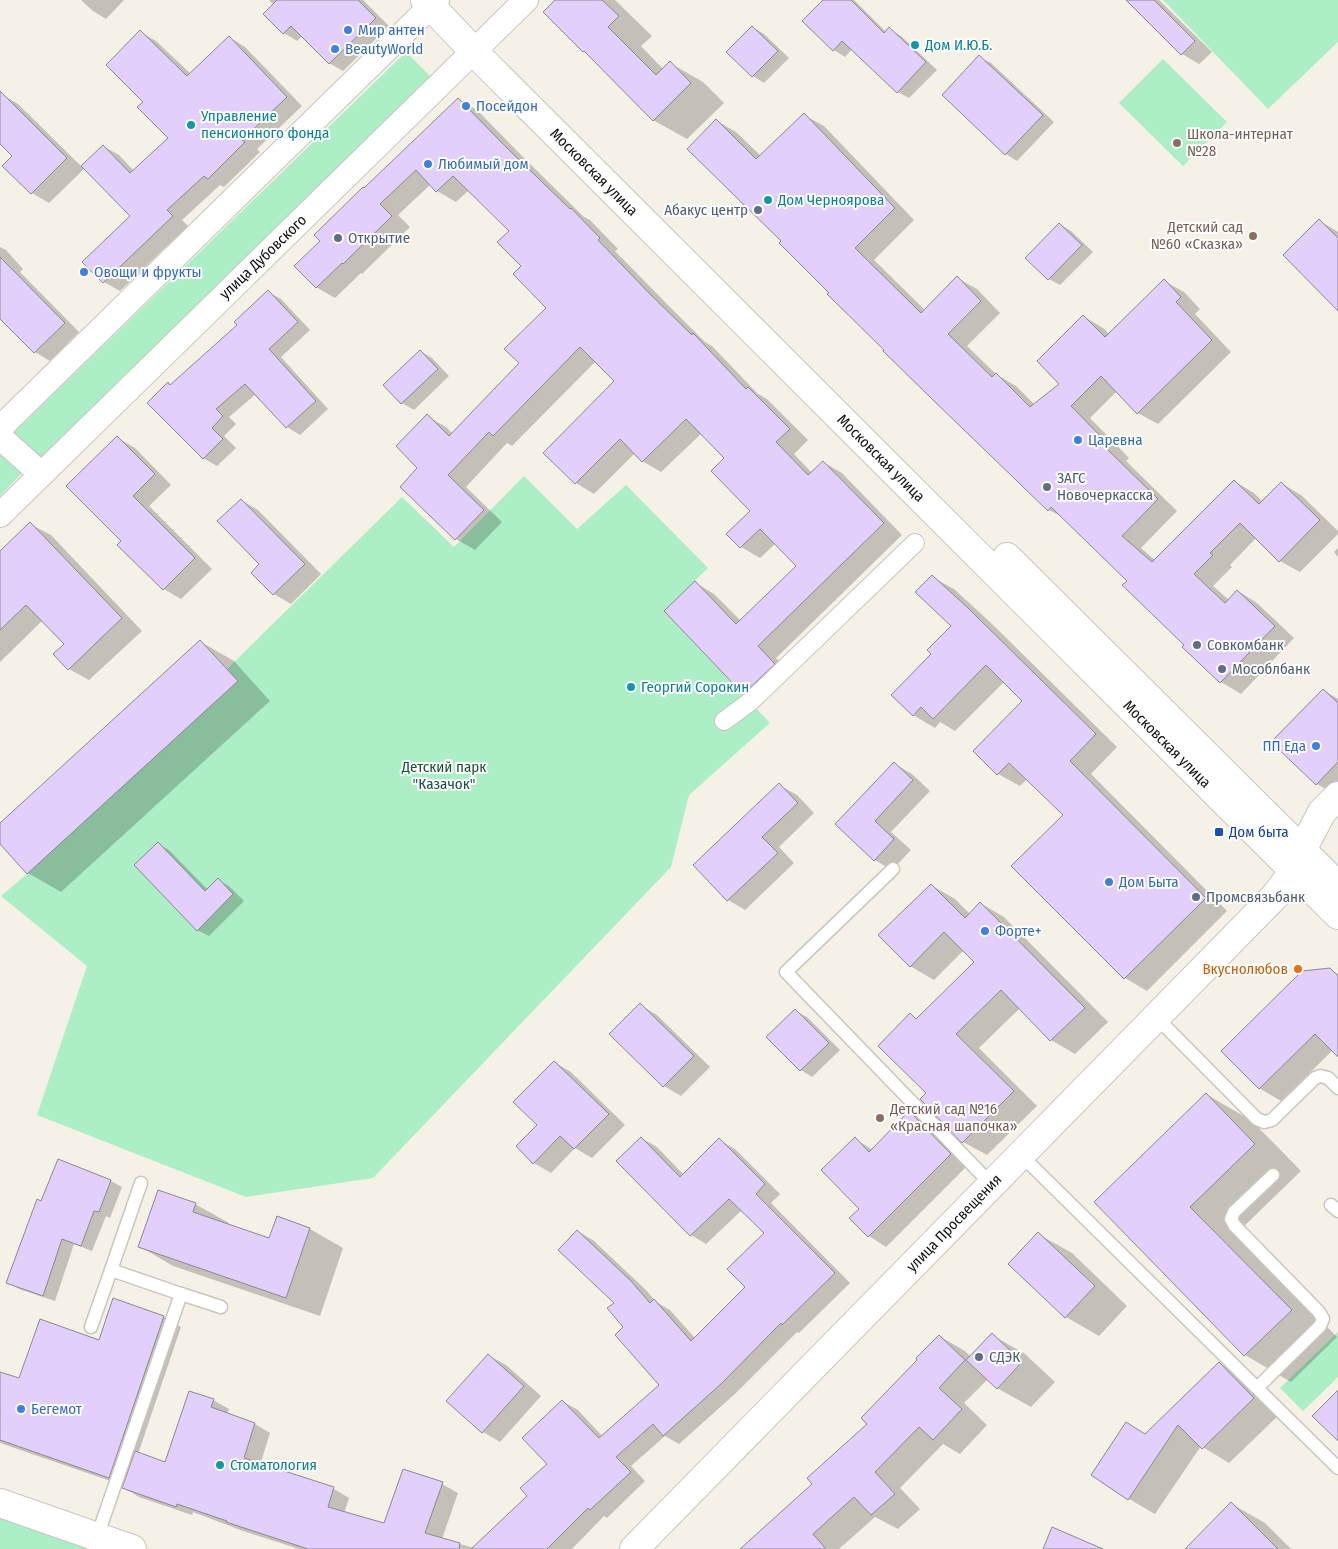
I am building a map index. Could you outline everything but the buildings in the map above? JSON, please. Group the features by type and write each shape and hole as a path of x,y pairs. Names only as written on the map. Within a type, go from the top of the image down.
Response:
{"main road":[{"name":"Московская улица","path":"434,1 1317,872 1338,915"},
{"name":"улица Просвещения","path":"634,1549 1275,896 1317,872 1322,812 1338,796"},
{"path":"0,1503 132,1549"}],"street":[{"name":"улица Дубовского","path":"0,515 526,0"},
{"path":"0,428 392,45 434,1"},
{"path":"0,437 41,474"},
{"path":"724,721 751,701 915,543"}],"lane":[{"path":"893,869 786,972 992,1185"},
{"path":"1156,1016 1256,1119 1264,1122 1272,1120 1315,1078 1320,1076 1328,1078 1338,1088"},
{"path":"1021,1155 1338,1468"},
{"path":"1256,1388 1320,1326 1323,1319 1320,1312 1235,1226 1231,1219 1234,1212 1273,1175"},
{"path":"91,1327 141,1183"},
{"path":"111,1270 221,1307"},
{"path":"98,1537 181,1294"}],"green space":[{"path":"1163,0 1338,0 1338,42 1268,109"},
{"path":"406,52 431,77 37,461 10,436"},
{"path":"1163,59 1227,122 1183,166 1119,103"},
{"path":"0,446 26,469 0,496"},
{"name":"Детский парк \"Казачок\"","path":"524,476 577,529 626,485 708,568 664,611 770,723 689,795 671,867 373,1178 246,1197 37,1115 87,966 1,896 27,874 227,669 402,497 454,547"},
{"path":"1338,1332 1338,1377 1303,1411 1280,1388"},
{"path":"0,1512 106,1549 0,1549"}],"place":[{"name":"Мир антен","path":"348,30"},
{"name":"Дом И.Ю.Б.","path":"915,45"},
{"name":"BeautyWorld","path":"335,49"},
{"name":"Посейдон","path":"466,106"},
{"name":"Управление пенсионного фонда","path":"191,125"},
{"name":"Школа-интернат №28","path":"1177,143"},
{"name":"Любимый дом","path":"428,164"},
{"name":"Дом Черноярова","path":"768,200"},
{"name":"Абакус центр","path":"758,210"},
{"name":"Детский сад №60 «Сказка»","path":"1253,236"},
{"name":"Открытие","path":"338,238"},
{"name":"Овощи и фрукты","path":"84,272"},
{"name":"Царевна","path":"1078,440"},
{"name":"ЗАГС Новочеркасска","path":"1047,487"},
{"name":"Совкомбанк","path":"1197,645"},
{"name":"Мособлбанк","path":"1222,669"},
{"name":"Георгий Сорокин","path":"631,687"},
{"name":"ПП Еда","path":"1316,746"},
{"name":"Дом быта","path":"1219,832"},
{"name":"Дом Быта","path":"1109,882"},
{"name":"Промсвязьбанк","path":"1196,897"},
{"name":"Форте+","path":"985,931"},
{"name":"Вкуснолюбов","path":"1298,969"},
{"name":"Детский сад №16 «Красная шапочка»","path":"880,1118"},
{"name":"СДЭК","path":"979,1357"},
{"name":"Бегемот","path":"21,1409"},
{"name":"Стоматология","path":"220,1465"}]}
